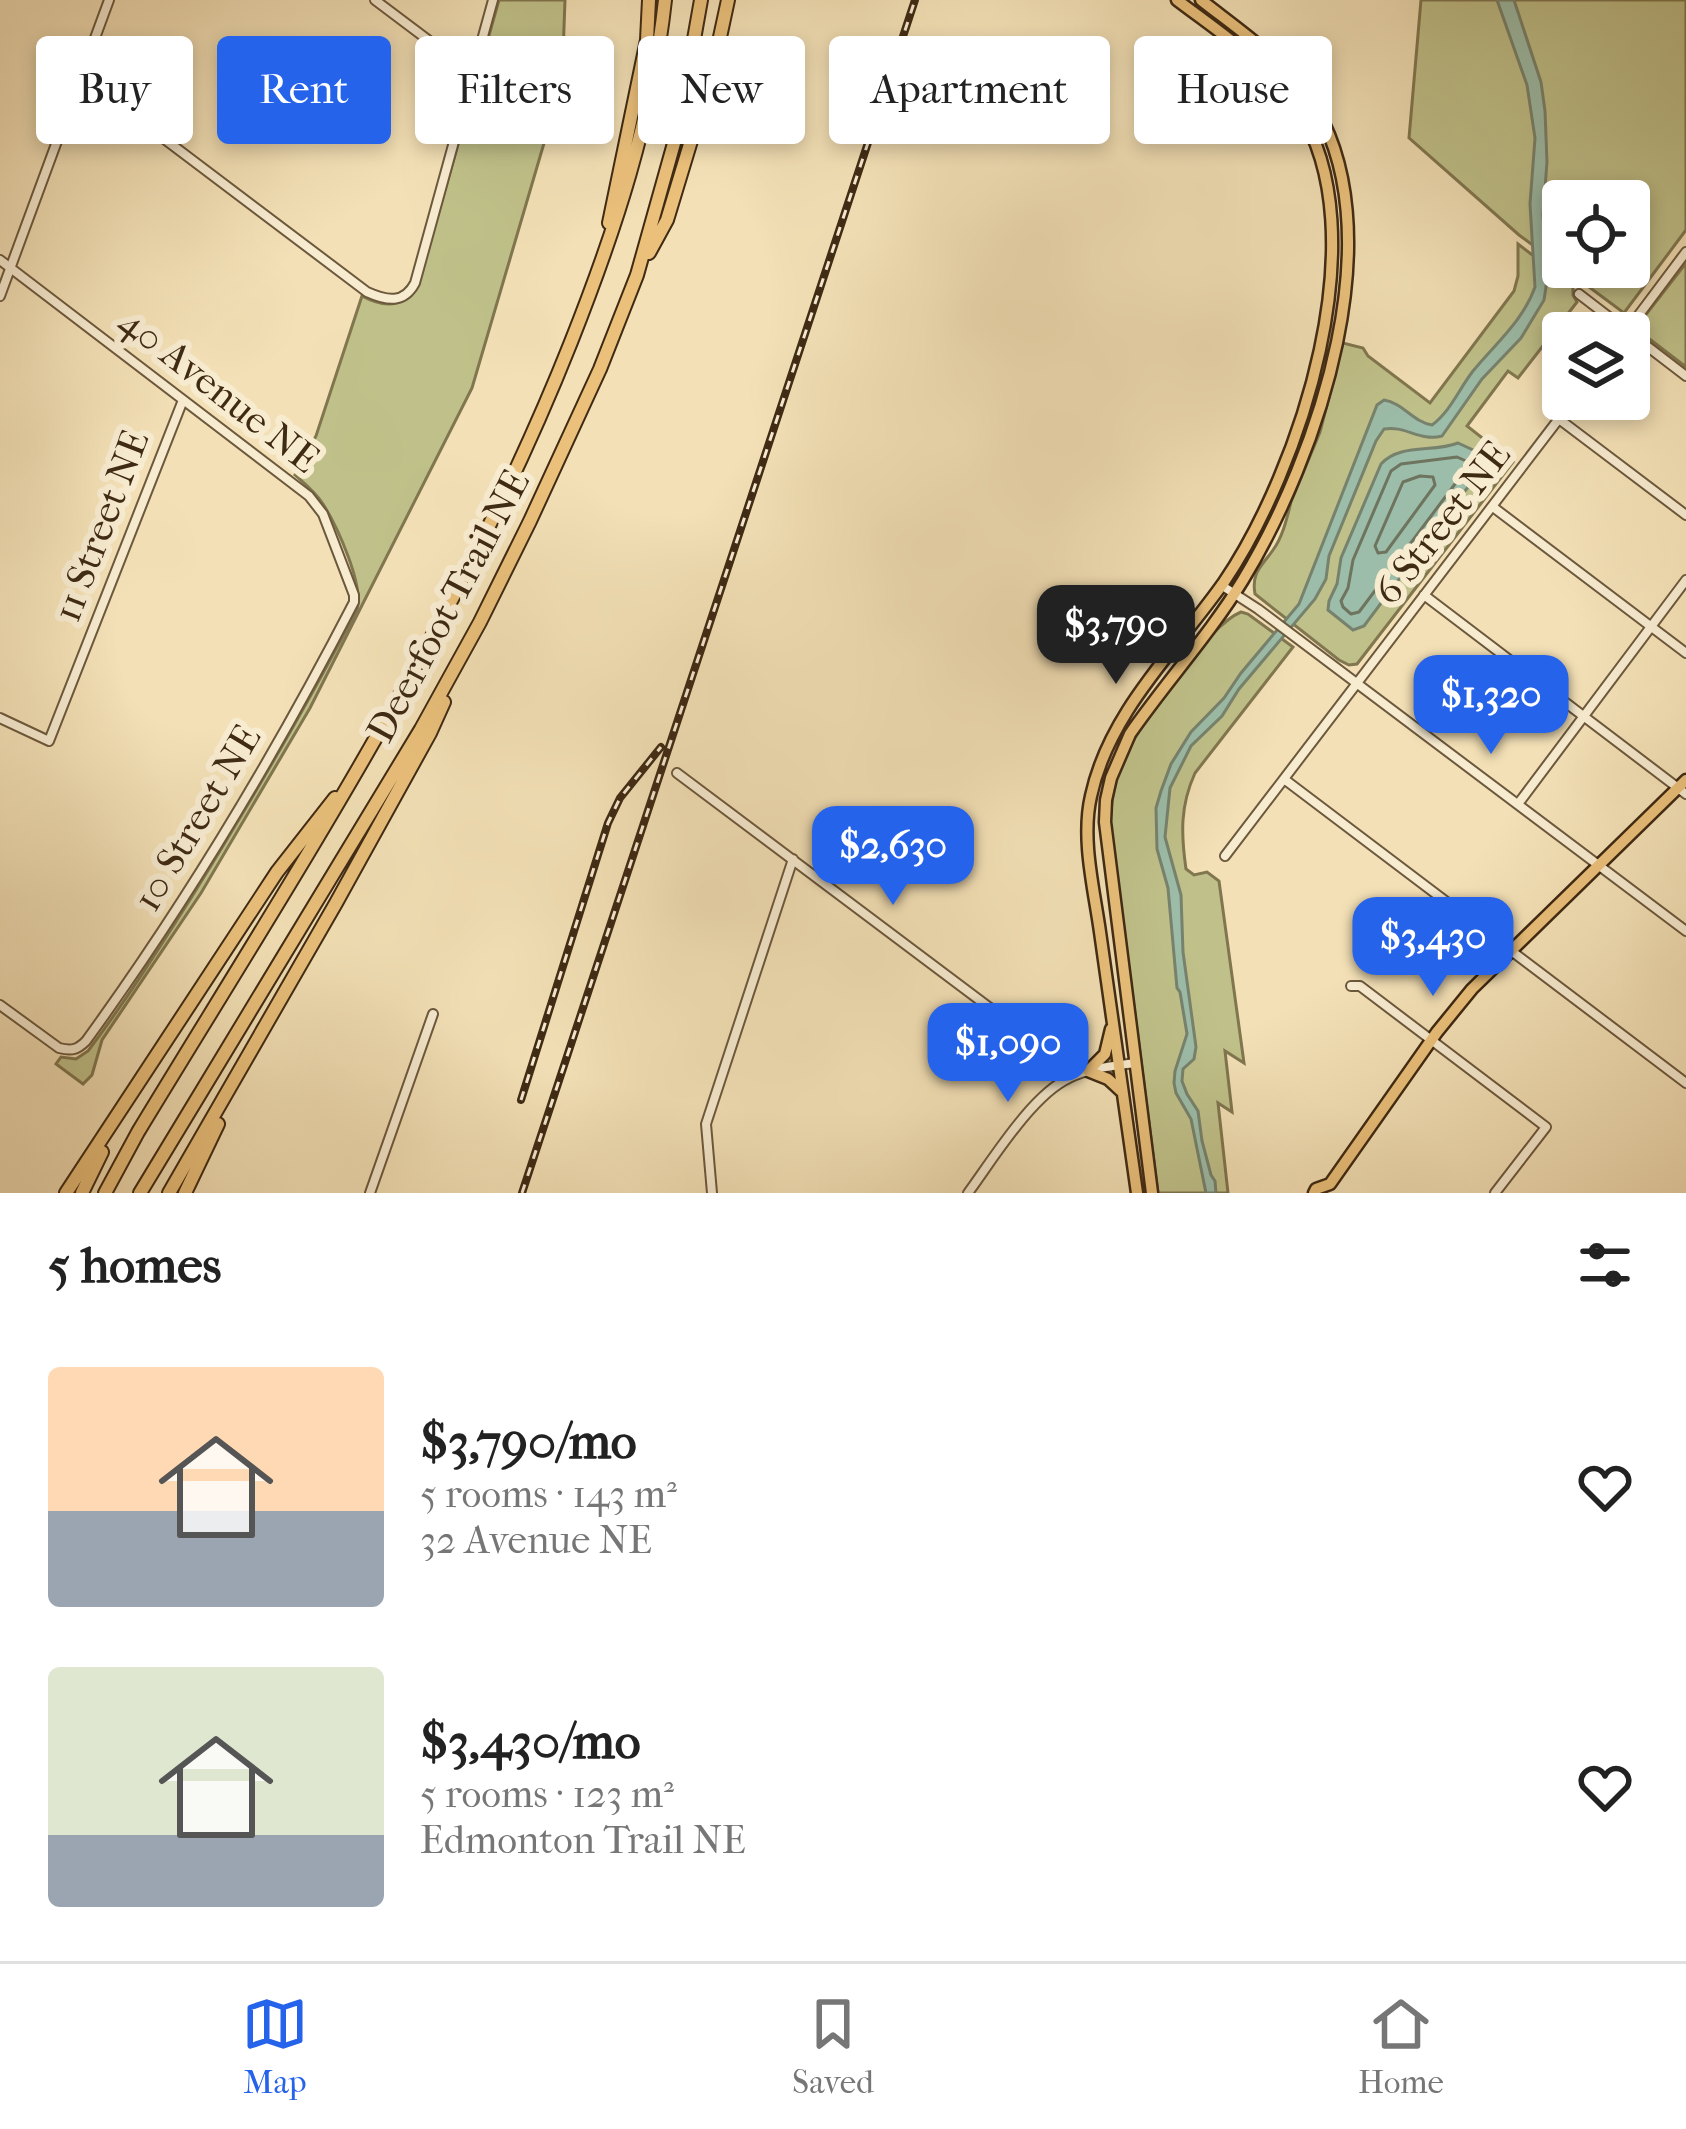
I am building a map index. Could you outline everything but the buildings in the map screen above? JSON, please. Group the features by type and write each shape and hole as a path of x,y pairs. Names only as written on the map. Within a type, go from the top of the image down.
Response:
{"highway":[{"path":"604,259 647,40 649,0"},
{"name":"Deerfoot Trail NE","path":"105,1193 137,1132 355,775 470,568 538,426 625,194 646,112 665,0"},
{"name":"Deerfoot Trail NE","path":"140,1193 421,729 480,622 600,369 637,275 678,129 701,0"},
{"path":"637,275 667,220 714,65 728,0"},
{"path":"170,1193 430,733 480,622"},
{"path":"65,1193 277,872 355,775"},
{"path":"184,1193 262,1034"},
{"path":"82,1193 120,1113"}],"main road":[{"path":"1152,1193 1109,860 1106,800 1117,758 1130,734 1235,593 1299,473 1325,391 1344,296 1346,206 1338,158 1310,99 1265,51 1201,0"},
{"path":"1137,1193 1087,823 1090,798 1114,731 1221,585 1286,464 1310,389 1328,290 1331,209 1323,161 1297,107 1258,64 1182,2"},
{"path":"1313,1193 1329,1189 1431,1040 1472,989 1683,787"},
{"path":"1113,1020 1105,1054 1088,1071 1108,1079 1124,1094"}],"street":[{"path":"96,36 109,0"},
{"path":"375,0 423,36"},
{"path":"483,36 493,0"},
{"path":"0,296 56,144"},
{"path":"171,144 368,292 396,300 409,294 415,283 453,144"},
{"path":"1641,312 1686,252"},
{"name":"40 Avenue NE","path":"0,260 313,500 323,514 354,602"},
{"path":"1579,294 1601,312"},
{"path":"1650,350 1686,376"},
{"name":"11 Street NE","path":"0,718 49,741 183,400"},
{"name":"6 Street NE","path":"1226,856 1558,420"},
{"path":"1560,420 1686,515"},
{"path":"1493,507 1686,653"},
{"path":"1517,804 1686,580"},
{"path":"1221,585 1686,931"},
{"path":"1424,595 1683,787"},
{"name":"10 Street NE","path":"0,1005 59,1048 71,1051 86,1041 176,913 296,713 354,602"},
{"path":"677,773 1054,1055 1070,1077"},
{"path":"1284,779 1686,1083"},
{"path":"712,1193 706,1124 793,859"},
{"path":"1351,986 1360,986 1546,1127 1495,1193"},
{"path":"370,1193 434,1014"},
{"path":"968,1193 1036,1103 1056,1085 1088,1071 1135,1064"}],"green space":[{"path":"499,0 565,0 564,36 489,36"},
{"path":"1421,0 1686,0 1686,230 1650,278 1650,180 1542,180 1542,252 1409,138"},
{"path":"458,144 544,144 472,388 310,708 201,893 102,1040 92,1075 83,1084 56,1064 61,1057 76,1059 88,1051 141,976 256,791 357,609 353,571 335,526 320,500 295,475 316,436 362,296 393,304 418,285"},
{"path":"1518,244 1542,262 1542,288 1573,288 1577,302 1569,312 1542,312 1542,347 1518,378 1508,371 1467,426 1513,462 1357,664 1349,665 1255,594 1254,586 1258,570 1282,533 1320,432 1343,343 1363,348 1430,403 1514,291"},
{"path":"1686,263 1686,367 1650,339 1648,312"},
{"path":"1590,288 1643,288 1623,312"},
{"path":"1241,612 1293,647 1195,773 1184,809 1183,832 1186,869 1194,875 1207,872 1219,881 1244,1063 1225,1051 1232,1112 1218,1103 1228,1193 1158,1193 1110,821 1113,794 1120,766 1156,705 1210,637"}],"water":[{"path":"1497,0 1514,0 1541,82 1547,162 1542,180 1544,300 1521,338 1482,379 1442,436 1384,429 1315,599 1222,716 1191,746 1170,788 1165,837 1181,895 1183,952 1196,1047 1194,1059 1183,1069 1182,1081 1198,1111 1215,1181 1216,1193 1206,1193 1191,1119 1174,1083 1187,1034 1177,988 1168,888 1157,849 1156,808 1171,764 1191,732 1299,604 1377,405 1391,402 1432,425 1530,299 1535,287 1530,204 1535,138 1527,85"},
{"path":"1458,443 1483,461 1480,471 1364,626 1353,630 1328,610 1329,601 1341,558 1381,464 1398,453"}],"railway":[{"path":"522,1193 915,0"},
{"path":"521,1100 608,823 620,798 661,747"}]}
